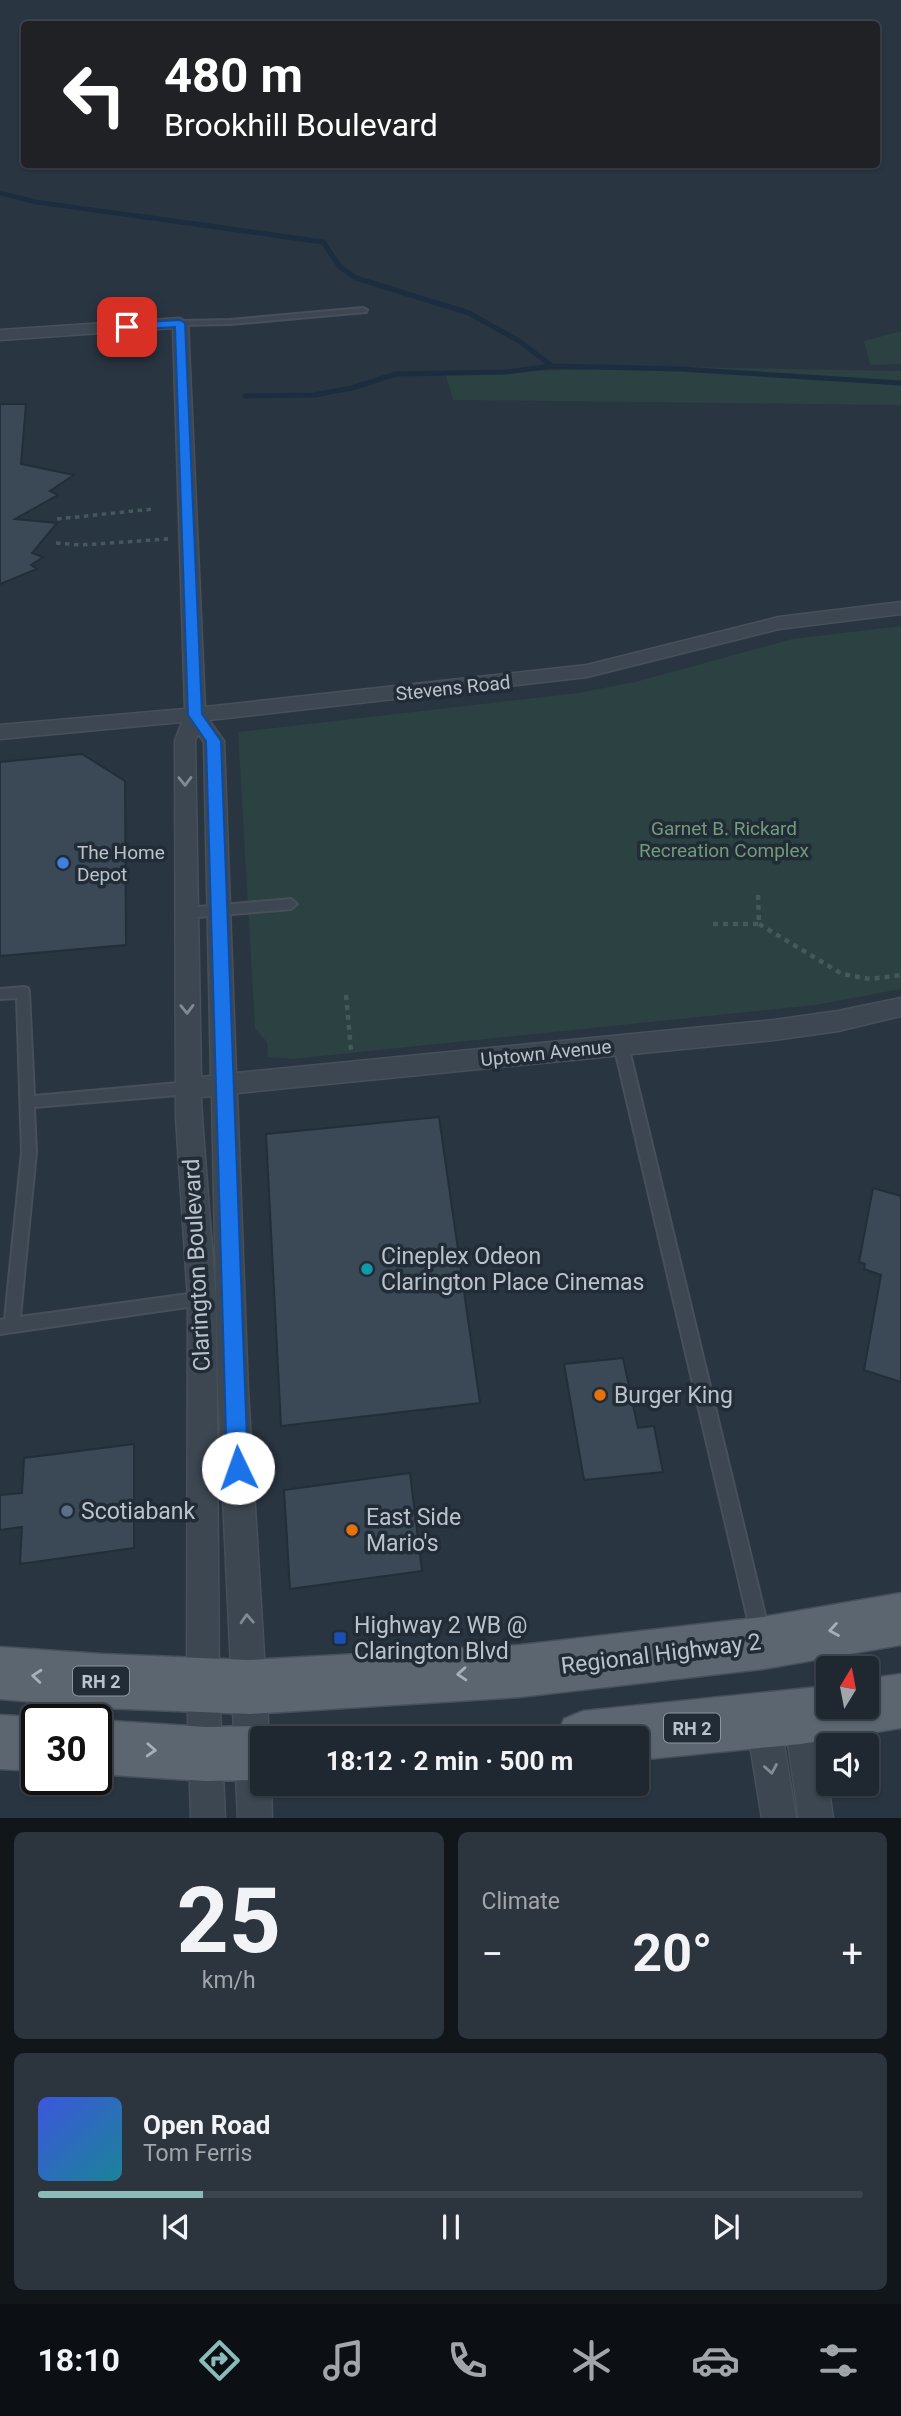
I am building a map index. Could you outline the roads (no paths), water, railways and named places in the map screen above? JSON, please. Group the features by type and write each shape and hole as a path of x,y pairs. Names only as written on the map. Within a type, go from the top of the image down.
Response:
{"main road":[{"name":"Regional Highway 2","path":"0,1673 227,1686 520,1671 763,1643 901,1619"},
{"name":"RH 2","path":"879,1704 901,1701"},
{"name":"RH 2","path":"649,1731 816,1713"},
{"path":"0,1742 21,1743"},
{"path":"112,1748 240,1753"}],"street":[{"path":"0,335 180,323"},
{"name":"Clarington Boulevard","path":"180,323 195,715 185,741 189,1088 202,1300 203,1395 227,1686 255,1818"},
{"name":"Stevens Road","path":"0,732 195,715 533,679 609,666 779,623 901,608"},
{"name":"Clarington Boulevard","path":"195,715 214,741 233,1391 227,1686 240,1753 208,1818"},
{"name":"Uptown Avenue","path":"189,1088 774,1030 901,1007"},
{"path":"779,1818 782,1718"},
{"path":"782,1718 816,1818"}],"lane":[{"path":"180,323 230,322 363,310"},
{"path":"186,913 291,904"},
{"path":"0,995 23,992 29,1102 29,1152 6,1326 231,1296"},
{"path":"621,1045 763,1643"},
{"path":"29,1102 189,1088"},
{"path":"203,1395 233,1391"}],"waterway":[{"path":"0,193 36,202 151,218"},
{"path":"138,216 323,242 340,267 356,278 469,313 519,341 552,366"},
{"path":"245,396 314,395 352,388 396,374 506,372 552,366"},
{"path":"552,366 680,369 901,383"}],"place":[{"name":"The Home Depot","path":"63,863"},
{"name":"Cineplex Odeon Clarington Place Cinemas","path":"367,1269"},
{"name":"Burger King","path":"600,1395"},
{"name":"Scotiabank","path":"67,1511"},
{"name":"East Side Mario's","path":"352,1530"},
{"name":"Highway 2 WB @ Clarington Blvd","path":"340,1638"}],"park label":[{"name":"Garnet B. Rickard Recreation Complex","path":"724,839"}]}
